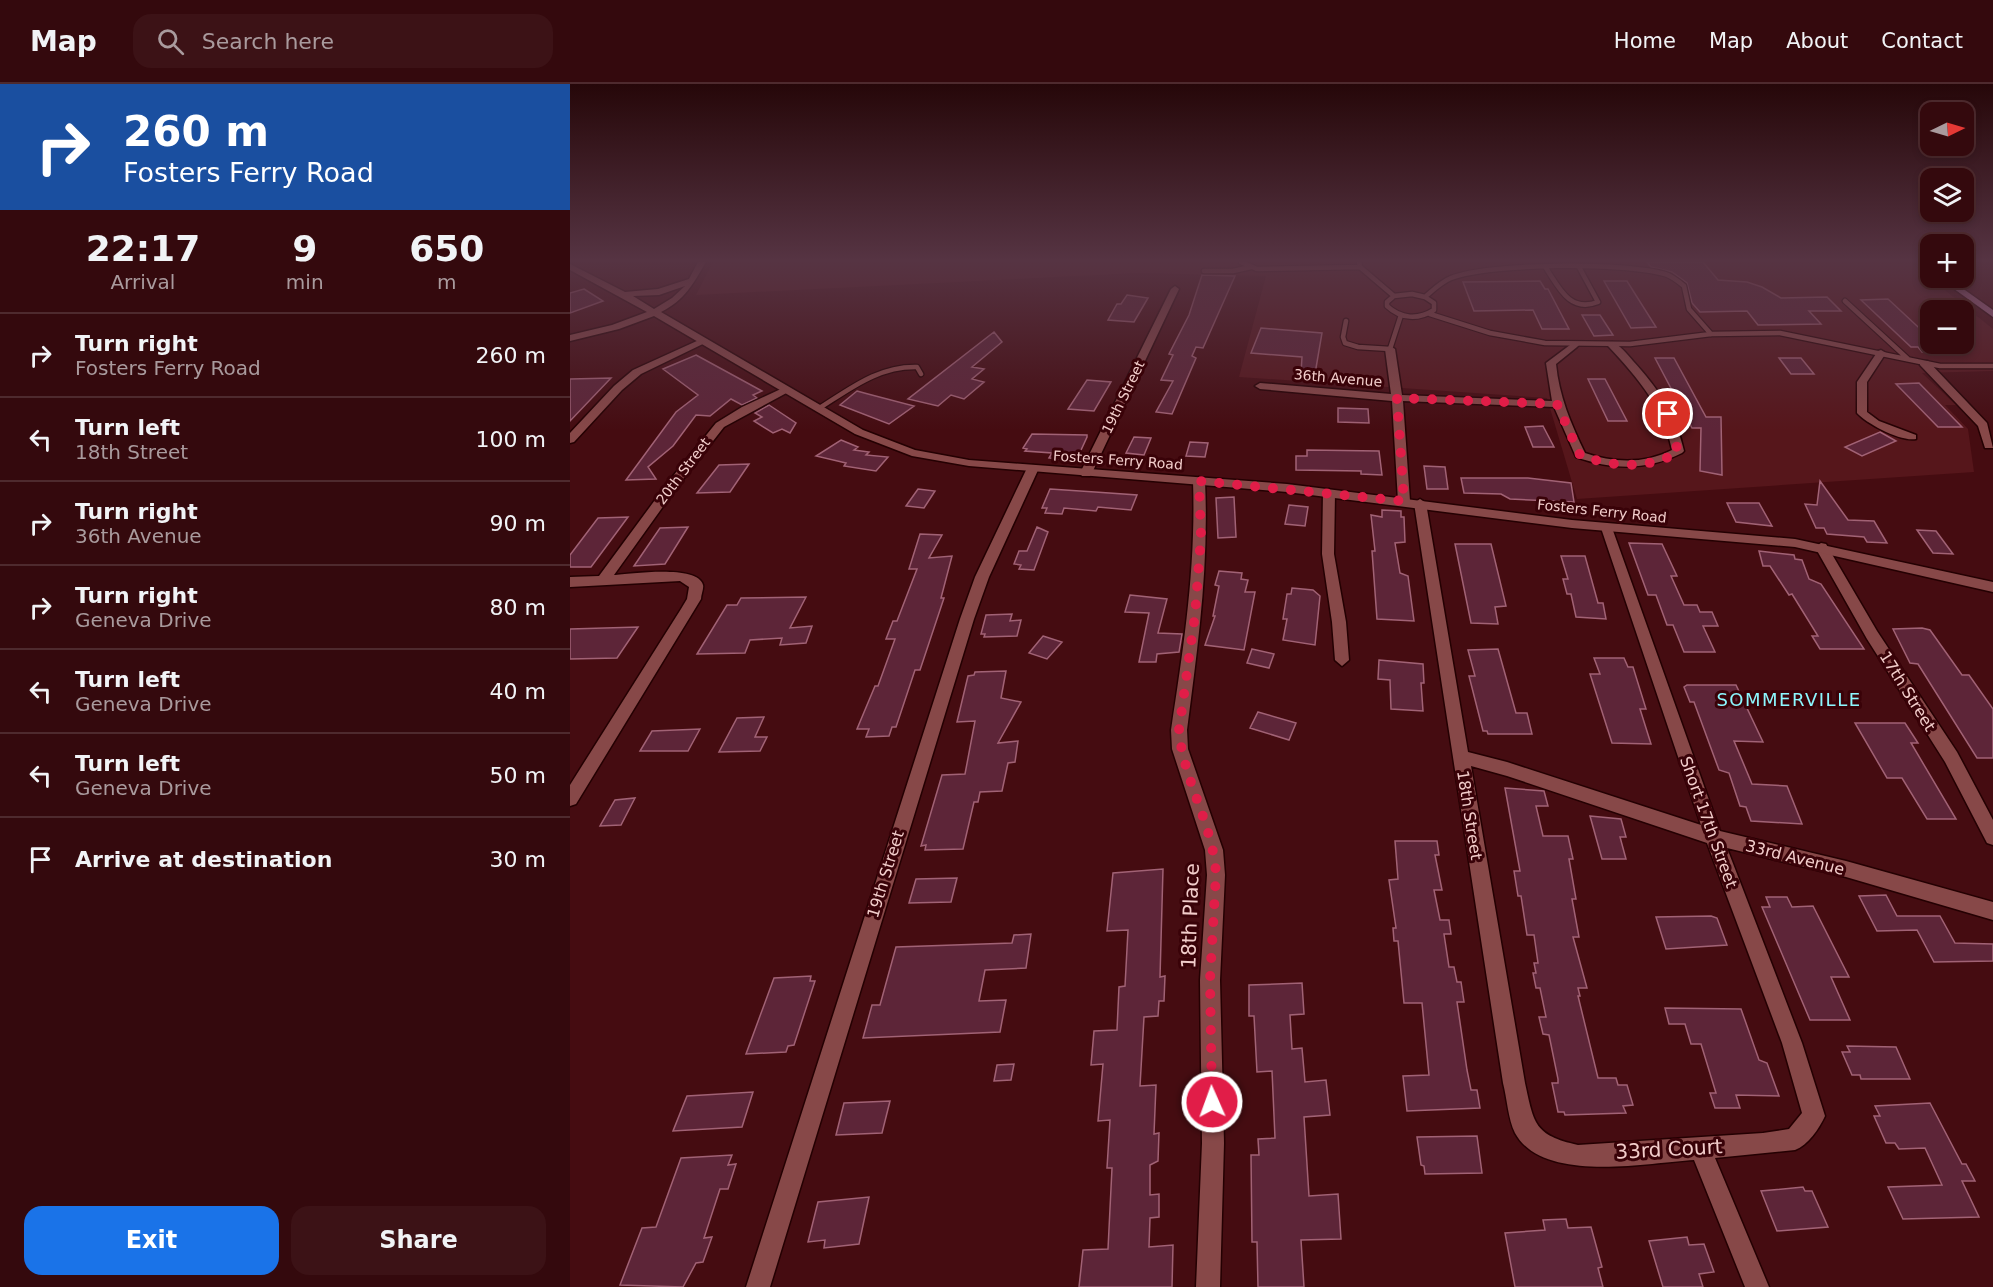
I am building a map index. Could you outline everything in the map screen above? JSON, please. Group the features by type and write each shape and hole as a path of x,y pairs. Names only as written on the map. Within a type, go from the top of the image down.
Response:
{"street":[{"path":"619,326 637,318"},
{"name":"19th Street","path":"1086,473 1161,318"},
{"path":"570,338 619,326 666,319"},
{"name":"Fosters Ferry Road","path":"666,319 867,436 912,453 969,463 1329,493 1606,528 1821,547 1993,587"},
{"path":"570,440 618,388 637,372 702,342"},
{"path":"1574,345 1551,363 1557,404 1580,455 1596,461 1644,464 1668,458 1678,452 1674,431 1663,406 1653,390 1612,345"},
{"name":"18th Street","path":"1390,349 1412,502 1461,757 1514,1083 1524,1127"},
{"path":"1881,353 1862,382 1862,413 1875,423 1912,437"},
{"path":"1924,363 1983,425 1989,446"},
{"name":"36th Avenue","path":"1260,386 1397,398 1557,404"},
{"name":"20th Street","path":"603,580 673,484 720,425 746,409 787,390"},
{"name":"19th Street","path":"758,1287 967,619 982,577 1033,468"},
{"name":"18th Place","path":"1199,481 1201,536 1195,615 1179,730 1180,749 1214,850 1216,874 1210,980 1214,1143 1208,1287"},
{"path":"1329,493 1328,554 1339,622 1342,660"},
{"name":"Short 17th Street","path":"1606,528 1714,837 1792,1043 1814,1116"},
{"name":"17th Street","path":"1821,547 1872,635 1951,757 1993,837"},
{"path":"570,582 683,576 696,585 694,599 686,613 570,799"},
{"name":"33rd Avenue","path":"1461,757 1508,769 1714,837 1846,869 1993,911"},
{"name":"33rd Court","path":"1524,1127 1547,1149 1578,1156 1795,1139 1814,1116"},
{"path":"1700,1148 1756,1287"}],"lane":[{"path":"1346,321 1343,338 1345,343 1358,347 1390,349 1400,318"},
{"path":"1443,318 1490,333 1545,343 1612,345 1711,334 1780,333 1924,363 1993,366"},
{"path":"1697,318 1711,334"},
{"path":"1864,318 1910,360"},
{"path":"818,409 886,368 902,365 917,367 921,374"}],"shaded area":[{"path":"1255,318 1920,318 1920,354 1974,354 1974,318 1980,318 1993,329 1993,371 1922,373 1956,405 1945,405 1968,429 1974,472 1577,499 1547,398 1239,377"}],"building":[{"path":"1109,318 1136,318 1134,322 1108,320"},
{"path":"1187,318 1216,318 1203,348 1196,347 1192,356 1196,358 1172,414 1156,412 1173,381 1161,380 1173,355 1169,354"},
{"path":"1537,318 1563,318 1569,329 1542,329"},
{"path":"1584,318 1602,318 1613,335 1594,336"},
{"path":"1625,318 1650,318 1656,327 1631,328"},
{"path":"1753,318 1816,318 1821,324 1758,325"},
{"path":"1880,318 1909,318 1920,329 1920,350 1918,347 1911,347"},
{"path":"1261,328 1322,333 1315,374 1301,373 1302,357 1251,353"},
{"path":"994,332 1002,342 972,367 984,369 972,379 984,382 964,399 951,395 938,406 908,399"},
{"path":"696,355 762,391 753,395 757,398 742,405 731,399 710,416 696,415 673,446 648,467 656,479 626,480 676,412 698,395 663,369"},
{"path":"1655,358 1674,358 1706,417 1721,417 1722,475 1700,471 1701,428 1692,428"},
{"path":"1779,358 1801,358 1814,374 1791,374"},
{"path":"611,378 570,421 570,379"},
{"path":"1588,379 1605,379 1627,421 1608,421"},
{"path":"1087,380 1111,382 1094,411 1068,409"},
{"path":"1919,383 1962,427 1938,427 1896,384"},
{"path":"857,391 914,406 889,424 840,405"},
{"path":"769,405 796,423 790,433 782,429 773,433 754,421 762,417 755,413"},
{"path":"1338,408 1368,409 1369,423 1338,422"},
{"path":"1543,426 1554,447 1533,447 1525,427"},
{"path":"1880,432 1896,441 1862,456 1845,447"},
{"path":"1032,434 1087,435 1087,437 1076,461 1049,458 1052,453 1025,451 1027,449 1023,448"},
{"path":"1134,437 1151,438 1144,455 1126,453"},
{"path":"841,440 858,447 854,450 869,452 866,455 888,457 876,471 844,466 846,463 816,456"},
{"path":"1190,442 1208,443 1205,457 1186,456"},
{"path":"1307,450 1379,451 1382,475 1361,474 1361,471 1296,470 1296,456 1307,456"},
{"path":"749,464 730,492 697,493 719,465"},
{"path":"1424,466 1445,467 1448,489 1427,489"},
{"path":"1461,478 1528,478 1571,483 1574,502 1510,499 1501,494 1464,493"},
{"path":"1820,481 1848,520 1874,521 1887,543 1867,542 1864,537 1827,534 1824,528 1816,528 1805,504 1817,505"},
{"path":"918,489 935,491 924,508 906,506"},
{"path":"1050,489 1137,495 1131,510 1098,507 1096,511 1064,508 1062,514 1045,513 1047,508 1042,508"},
{"path":"1234,497 1236,537 1218,538 1216,498"},
{"path":"1727,503 1759,503 1772,526 1736,522"},
{"path":"1289,505 1308,507 1305,526 1285,524"},
{"path":"1382,510 1401,511 1401,517 1404,517 1405,542 1395,543 1400,573 1408,576 1414,621 1377,619 1372,551 1375,551 1371,515 1382,517"},
{"path":"628,517 591,567 570,567 570,555 598,518"},
{"path":"688,527 665,564 634,566 660,528"},
{"path":"1037,527 1048,532 1034,570 1019,569 1021,565 1014,564 1019,551 1027,551"},
{"path":"1917,530 1936,531 1953,554 1933,553"},
{"path":"920,534 942,535 929,558 952,556 941,598 944,598 920,670 915,670 896,727 892,727 889,736 866,737 869,729 857,729 875,686 878,686 895,639 886,639 893,621 897,621 917,569 909,569"},
{"path":"1629,543 1662,544 1677,576 1671,576 1684,605 1697,605 1700,612 1712,612 1718,626 1703,626 1715,652 1684,652 1673,625 1667,625 1656,595 1648,595"},
{"path":"1455,544 1491,544 1506,606 1495,607 1498,624 1471,623"},
{"path":"1759,551 1794,555 1795,559 1802,560 1809,579 1821,584 1864,649 1820,649 1812,636 1818,636 1792,594 1789,595 1770,566 1763,566"},
{"path":"1561,556 1585,556 1598,603 1603,603 1606,619 1576,617 1571,594 1567,594 1563,579 1568,579"},
{"path":"1219,571 1242,573 1241,579 1248,580 1245,592 1255,592 1244,650 1205,645 1215,616 1213,616 1219,586 1215,585"},
{"path":"1292,588 1313,590 1320,596 1315,645 1283,640 1287,619 1283,619 1287,594 1291,594"},
{"path":"1130,595 1167,599 1158,633 1182,634 1179,652 1157,654 1156,662 1139,662 1149,613 1125,612"},
{"path":"806,597 790,628 812,626 806,643 780,645 782,638 750,640 745,653 697,654 727,605 737,605 741,598"},
{"path":"1012,614 1010,621 1021,620 1017,636 984,637 985,634 981,634 986,615"},
{"path":"638,627 617,658 570,659 570,629"},
{"path":"1893,629 1930,630 1962,675 1969,675 1993,709 1993,758 1977,758 1918,664 1910,663"},
{"path":"1043,636 1062,642 1047,659 1029,653"},
{"path":"1252,649 1274,654 1269,668 1247,663"},
{"path":"1498,649 1516,713 1527,713 1532,734 1488,734 1487,731 1483,731 1469,676 1475,676 1468,650"},
{"path":"1594,658 1624,658 1628,667 1633,667 1646,709 1640,709 1651,744 1612,743 1590,674 1600,674"},
{"path":"1379,660 1423,664 1424,683 1421,683 1423,711 1391,709 1390,680 1378,679"},
{"path":"1006,671 1001,698 1021,702 998,743 1018,741 1015,762 1008,763 1002,791 980,792 978,802 974,802 963,849 925,850 926,845 921,846 942,775 965,774 975,721 957,722 968,676 974,675 975,672"},
{"path":"1687,685 1736,685 1763,742 1734,741 1752,784 1787,786 1802,824 1751,821 1746,807 1740,806 1729,773 1719,770 1694,702 1690,702 1684,687"},
{"path":"1258,712 1296,723 1289,740 1250,728"},
{"path":"764,717 755,737 767,737 760,751 719,752 737,718"},
{"path":"1855,723 1905,723 1918,743 1911,743 1956,819 1927,819 1902,778 1887,778"},
{"path":"700,729 688,751 640,751 652,731"},
{"path":"1505,788 1544,791 1548,806 1536,806 1543,836 1568,836 1573,859 1569,859 1576,899 1572,899 1579,937 1573,937 1587,988 1578,988 1580,996 1578,996 1598,1078 1616,1078 1618,1085 1627,1085 1633,1105 1623,1106 1626,1113 1565,1115 1564,1112 1558,1112 1552,1083 1558,1083 1558,1079 1549,1035 1543,1034 1539,1017 1546,1017 1540,988 1536,988 1533,973 1536,973 1534,963 1538,963 1534,935 1527,935 1521,896 1518,896 1514,871 1520,871"},
{"path":"635,798 621,825 600,826 615,800"},
{"path":"1590,816 1621,819 1626,837 1620,837 1626,859 1602,859"},
{"path":"1395,841 1437,841 1439,855 1435,855 1442,890 1434,890 1440,920 1449,920 1451,934 1444,934 1449,967 1454,967 1457,982 1461,982 1464,1002 1457,1002 1467,1070 1471,1090 1477,1090 1480,1108 1407,1111 1403,1076 1429,1075 1422,1003 1404,1003 1398,941 1394,941 1393,928 1396,928 1389,880 1398,879"},
{"path":"1163,869 1160,977 1165,976 1164,1001 1159,1001 1158,1016 1144,1017 1140,1086 1156,1085 1154,1134 1159,1133 1158,1161 1150,1165 1150,1195 1159,1194 1159,1217 1150,1218 1149,1247 1173,1245 1172,1287 1079,1287 1083,1250 1108,1249 1112,1168 1107,1168 1110,1120 1098,1121 1103,1064 1091,1065 1094,1031 1117,1030 1119,987 1125,986 1128,930 1107,931 1113,873"},
{"path":"957,878 951,902 909,903 916,879"},
{"path":"1886,895 1897,916 1940,916 1955,943 1993,944 1993,961 1934,962 1917,930 1877,931 1859,896"},
{"path":"1766,897 1787,897 1792,907 1813,906 1849,977 1831,977 1850,1020 1810,1020 1762,907 1770,907"},
{"path":"1711,916 1717,918 1727,945 1666,949 1656,917"},
{"path":"1031,934 1026,968 985,970 979,1001 1006,1000 1000,1032 863,1038 872,1005 880,1005 896,947 1012,943 1014,935"},
{"path":"811,976 810,981 815,981 794,1045 788,1046 786,1052 746,1054 774,978"},
{"path":"1302,983 1304,1014 1290,1015 1292,1049 1302,1048 1305,1082 1326,1080 1330,1115 1304,1117 1309,1196 1338,1194 1341,1239 1301,1240 1304,1287 1258,1287 1257,1242 1252,1242 1251,1155 1259,1155 1258,1139 1275,1138 1272,1071 1257,1072 1254,1016 1249,1016 1249,985"},
{"path":"1665,1008 1741,1009 1759,1060 1767,1063 1779,1096 1736,1095 1740,1108 1715,1108 1710,1093 1716,1093 1701,1044 1691,1044 1685,1024 1669,1024"},
{"path":"1847,1046 1896,1047 1910,1079 1861,1079 1860,1075 1852,1075 1842,1052 1850,1052"},
{"path":"1014,1064 1011,1080 994,1081 997,1065"},
{"path":"753,1092 742,1127 673,1131 687,1096"},
{"path":"890,1101 882,1133 836,1135 844,1103"},
{"path":"1930,1103 1962,1164 1966,1164 1975,1181 1962,1181 1979,1217 1903,1219 1888,1187 1942,1185 1925,1148 1899,1149 1895,1143 1886,1143 1874,1116 1880,1116 1875,1106"},
{"path":"1477,1136 1482,1173 1425,1174 1424,1166 1421,1165 1417,1137"},
{"path":"732,1155 728,1165 736,1164 728,1189 720,1189 704,1238 712,1237 703,1262 696,1263 683,1287 620,1285 642,1228 656,1227 681,1158"},
{"path":"1803,1187 1805,1191 1812,1191 1828,1227 1777,1231 1761,1191"},
{"path":"869,1197 859,1244 824,1248 825,1240 808,1242 818,1202"},
{"path":"1566,1219 1568,1228 1591,1227 1602,1267 1598,1268 1603,1287 1515,1287 1505,1233 1545,1230 1543,1220"},
{"path":"1687,1237 1689,1245 1704,1244 1714,1272 1699,1274 1703,1287 1663,1287 1649,1241"}],"district":[{"name":"SOMMERVILLE","path":"1789,700"}],"route":[{"path":"1212,1102 1210,980 1216,874 1214,850 1180,749 1179,730 1195,615 1201,536 1199,481 1404,501 1397,398 1557,404 1580,455 1596,461 1620,464 1644,464 1668,458 1678,452 1668,414"}]}
